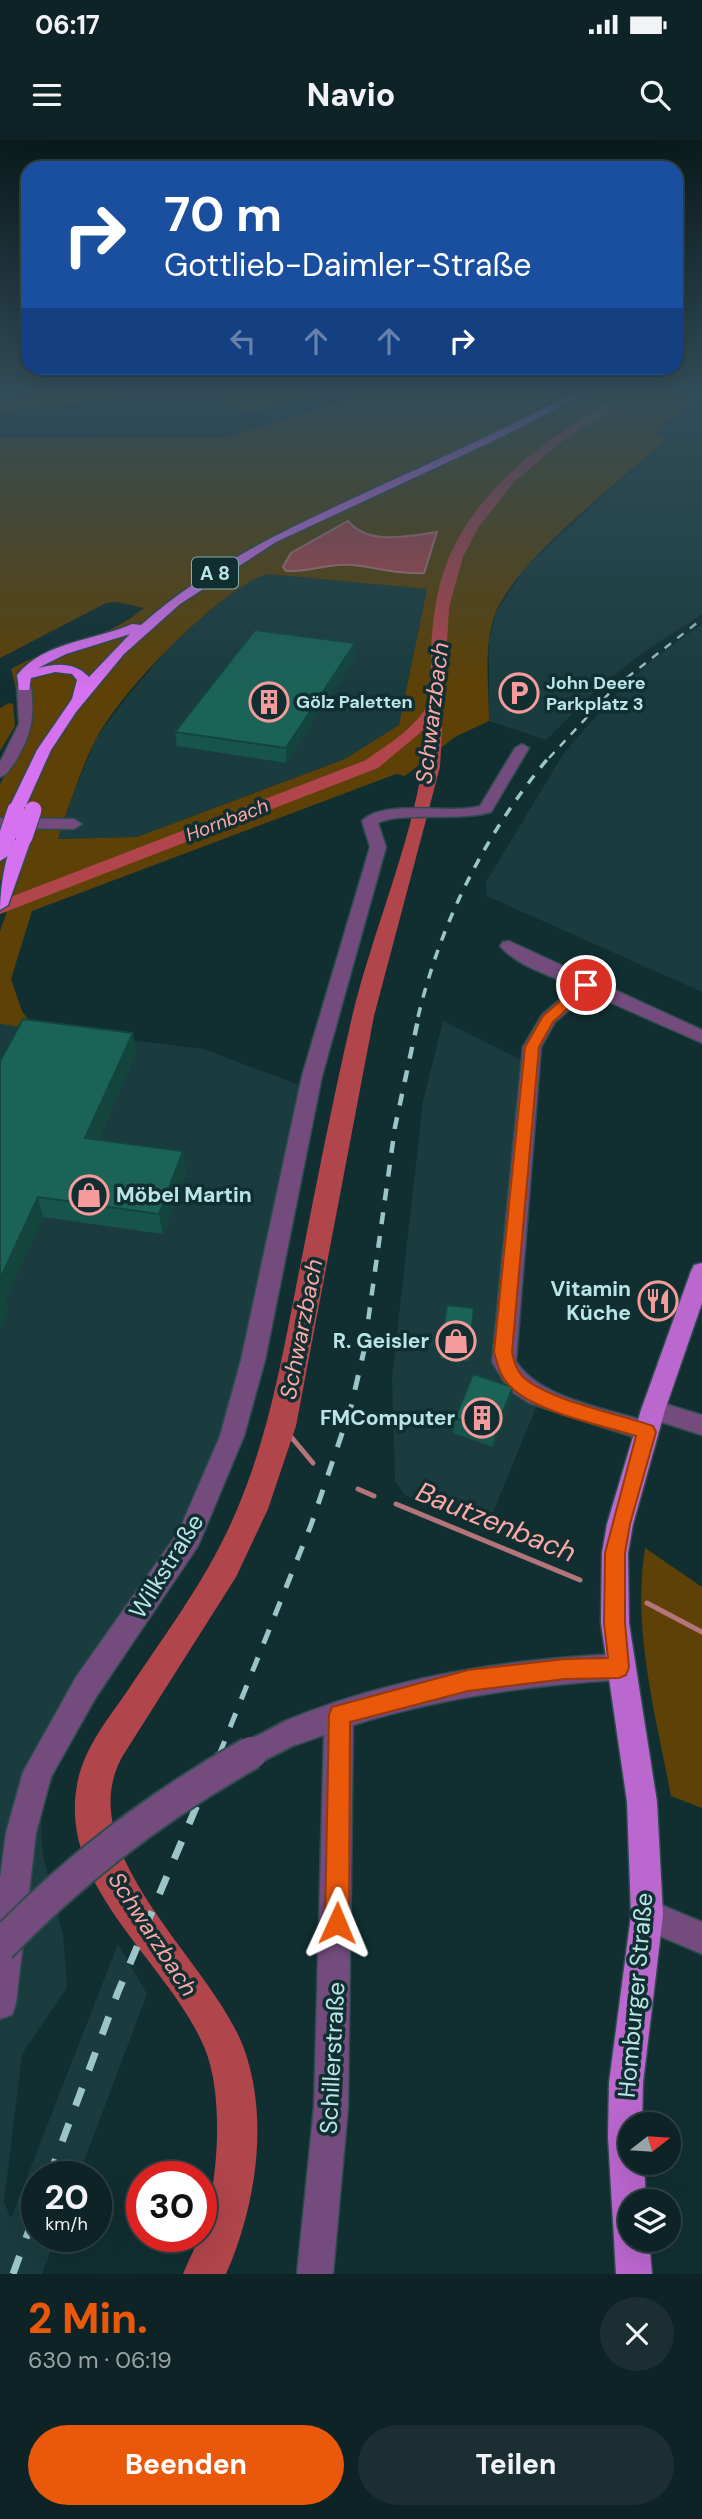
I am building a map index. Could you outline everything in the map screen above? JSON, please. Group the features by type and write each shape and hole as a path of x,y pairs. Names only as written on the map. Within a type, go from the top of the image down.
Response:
{"highway":[{"name":"A 8","path":"0,856 16,810 47,745 75,702 113,656 162,611 238,558 381,490"},
{"name":"A 8","path":"62,747 96,694 127,657 156,629 214,583 301,533 395,490"},
{"path":"24,687 24,675 40,661 108,640 162,611"},
{"path":"24,687 27,678 37,672 60,668 76,671 84,680 75,702"},
{"name":"A 8","path":"0,905 10,876 10,832 35,805"}],"main road":[{"name":"Homburger Straße","path":"628,2189 626,2082 647,1916 642,1802 614,1623 615,1553 620,1524 650,1421 702,1272"},
{"path":"632,2252 634,2274"}],"street":[{"path":"0,773 27,725 29,711 24,687"},
{"name":"Wilkstraße","path":"0,2003 21,1833 38,1772 86,1688 189,1538 219,1472 253,1360 304,1113 378,847 370,821 385,814 444,815 476,813 486,809 522,748"},
{"path":"10,832 74,824"},
{"path":"509,946 527,958 702,1037"},
{"path":"586,985 548,1019 532,1047 504,1362 517,1383 537,1396 650,1421 702,1424"},
{"path":"0,1946 51,1896 136,1824 189,1787 290,1733 418,1691 521,1673 619,1667"},
{"name":"Schillerstraße","path":"315,2274 331,2107 340,1715"},
{"path":"647,1916 672,1923 702,1938"}],"shaded area":[{"path":"0,490 609,490 547,545 525,569 507,592 495,614 489,640 489,721 455,737 405,776 396,774 32,911 11,979 22,1011 35,1029 0,1024 0,931 21,872 0,881 0,836 33,837 36,829 61,829 58,839 137,837 345,759 399,725 427,589 267,574 246,584 223,600 172,645 126,695 96,739 64,819 39,820 42,811 8,810 4,819 0,819 0,784 33,725 20,725 22,713 11,669 111,629 144,608 117,602 106,603 0,658"},
{"path":"611,490 702,490 702,614 638,656 590,696 546,740 489,721 489,641 496,613 526,567"},
{"path":"348,521 357,529 378,537 437,532 424,573 344,565 286,571 283,567 291,553"},
{"path":"267,574 427,589 399,725 345,759 137,837 57,839 60,829 36,829 39,820 64,819 96,738 130,693 181,634 235,590"},
{"path":"702,624 702,992 487,896 486,882 564,753 611,699 652,660"},
{"path":"9,703 13,704 15,726 0,751 0,708"},
{"path":"443,1021 525,1062 503,1306 491,1360 514,1393 537,1405 485,1532 405,1495 395,1481 392,1378 423,1101"},
{"path":"0,1024 203,1049 318,1092 237,1452 225,1484 203,1529 150,1618 63,1753 42,1808 44,1860 63,1935 67,1987 22,2054 4,2202 11,2218 21,2192 21,2252 50,2252 42,2274 0,2274"},
{"path":"645,1548 702,1587 702,1808 671,1796 644,1642 641,1610"},
{"path":"118,1944 147,1994 84,2161 33,2161"}],"building":[{"name":"Gölz Paletten","path":"255,630 355,643 286,748 175,732"},
{"name":"Möbel Martin","path":"23,1019 133,1033 85,1138 183,1151 159,1214 38,1197 0,1279 0,1061"},
{"name":"R. Geisler","path":"447,1305 474,1308 470,1346 441,1343"},
{"name":"FMComputer","path":"473,1374 513,1387 495,1432 455,1418"}],"waterway":[{"name":"Schwarzbach","path":"436,708 439,633 448,581 456,557 471,528 501,490"},
{"name":"Hornbach","path":"0,908 372,764 411,735 436,708"},
{"name":"Schwarzbach","path":"204,2274 221,2232 235,2168 236,2123 230,2068 220,2038 204,2009 143,1925 106,1862 95,1827 93,1790 99,1767 110,1745 185,1631 235,1548 253,1509 282,1426 363,1016 416,830 431,767 436,708"},
{"name":"Bautzenbach","path":"282,1426 313,1463"},
{"name":"Bautzenbach","path":"358,1489 374,1496"},
{"name":"Bautzenbach","path":"396,1504 580,1580"},
{"name":"Bautzenbach","path":"647,1603 702,1632"}],"railway":[{"path":"549,758 615,687 702,619"},
{"path":"418,1017 439,946 469,879 506,815 550,756"},
{"path":"365,1343 395,1127 419,1015"},
{"path":"219,1755 311,1525 351,1407 366,1342"},
{"path":"55,2161 118,1992 219,1753"},
{"path":"13,2274 21,2252"}],"place":[{"name":"John Deere Parkplatz 3","path":"519,693"},
{"name":"Gölz Paletten","path":"269,702"},
{"name":"Möbel Martin","path":"89,1195"},
{"name":"Vitamin Küche","path":"658,1301"},
{"name":"R. Geisler","path":"456,1341"},
{"name":"FMComputer","path":"482,1418"}],"route":[{"path":"337,1923 340,1715 418,1691 468,1681 521,1673 619,1667 614,1623 615,1553 620,1524 646,1432 526,1390 509,1372 503,1352 532,1047 541,1027 586,985"}]}
